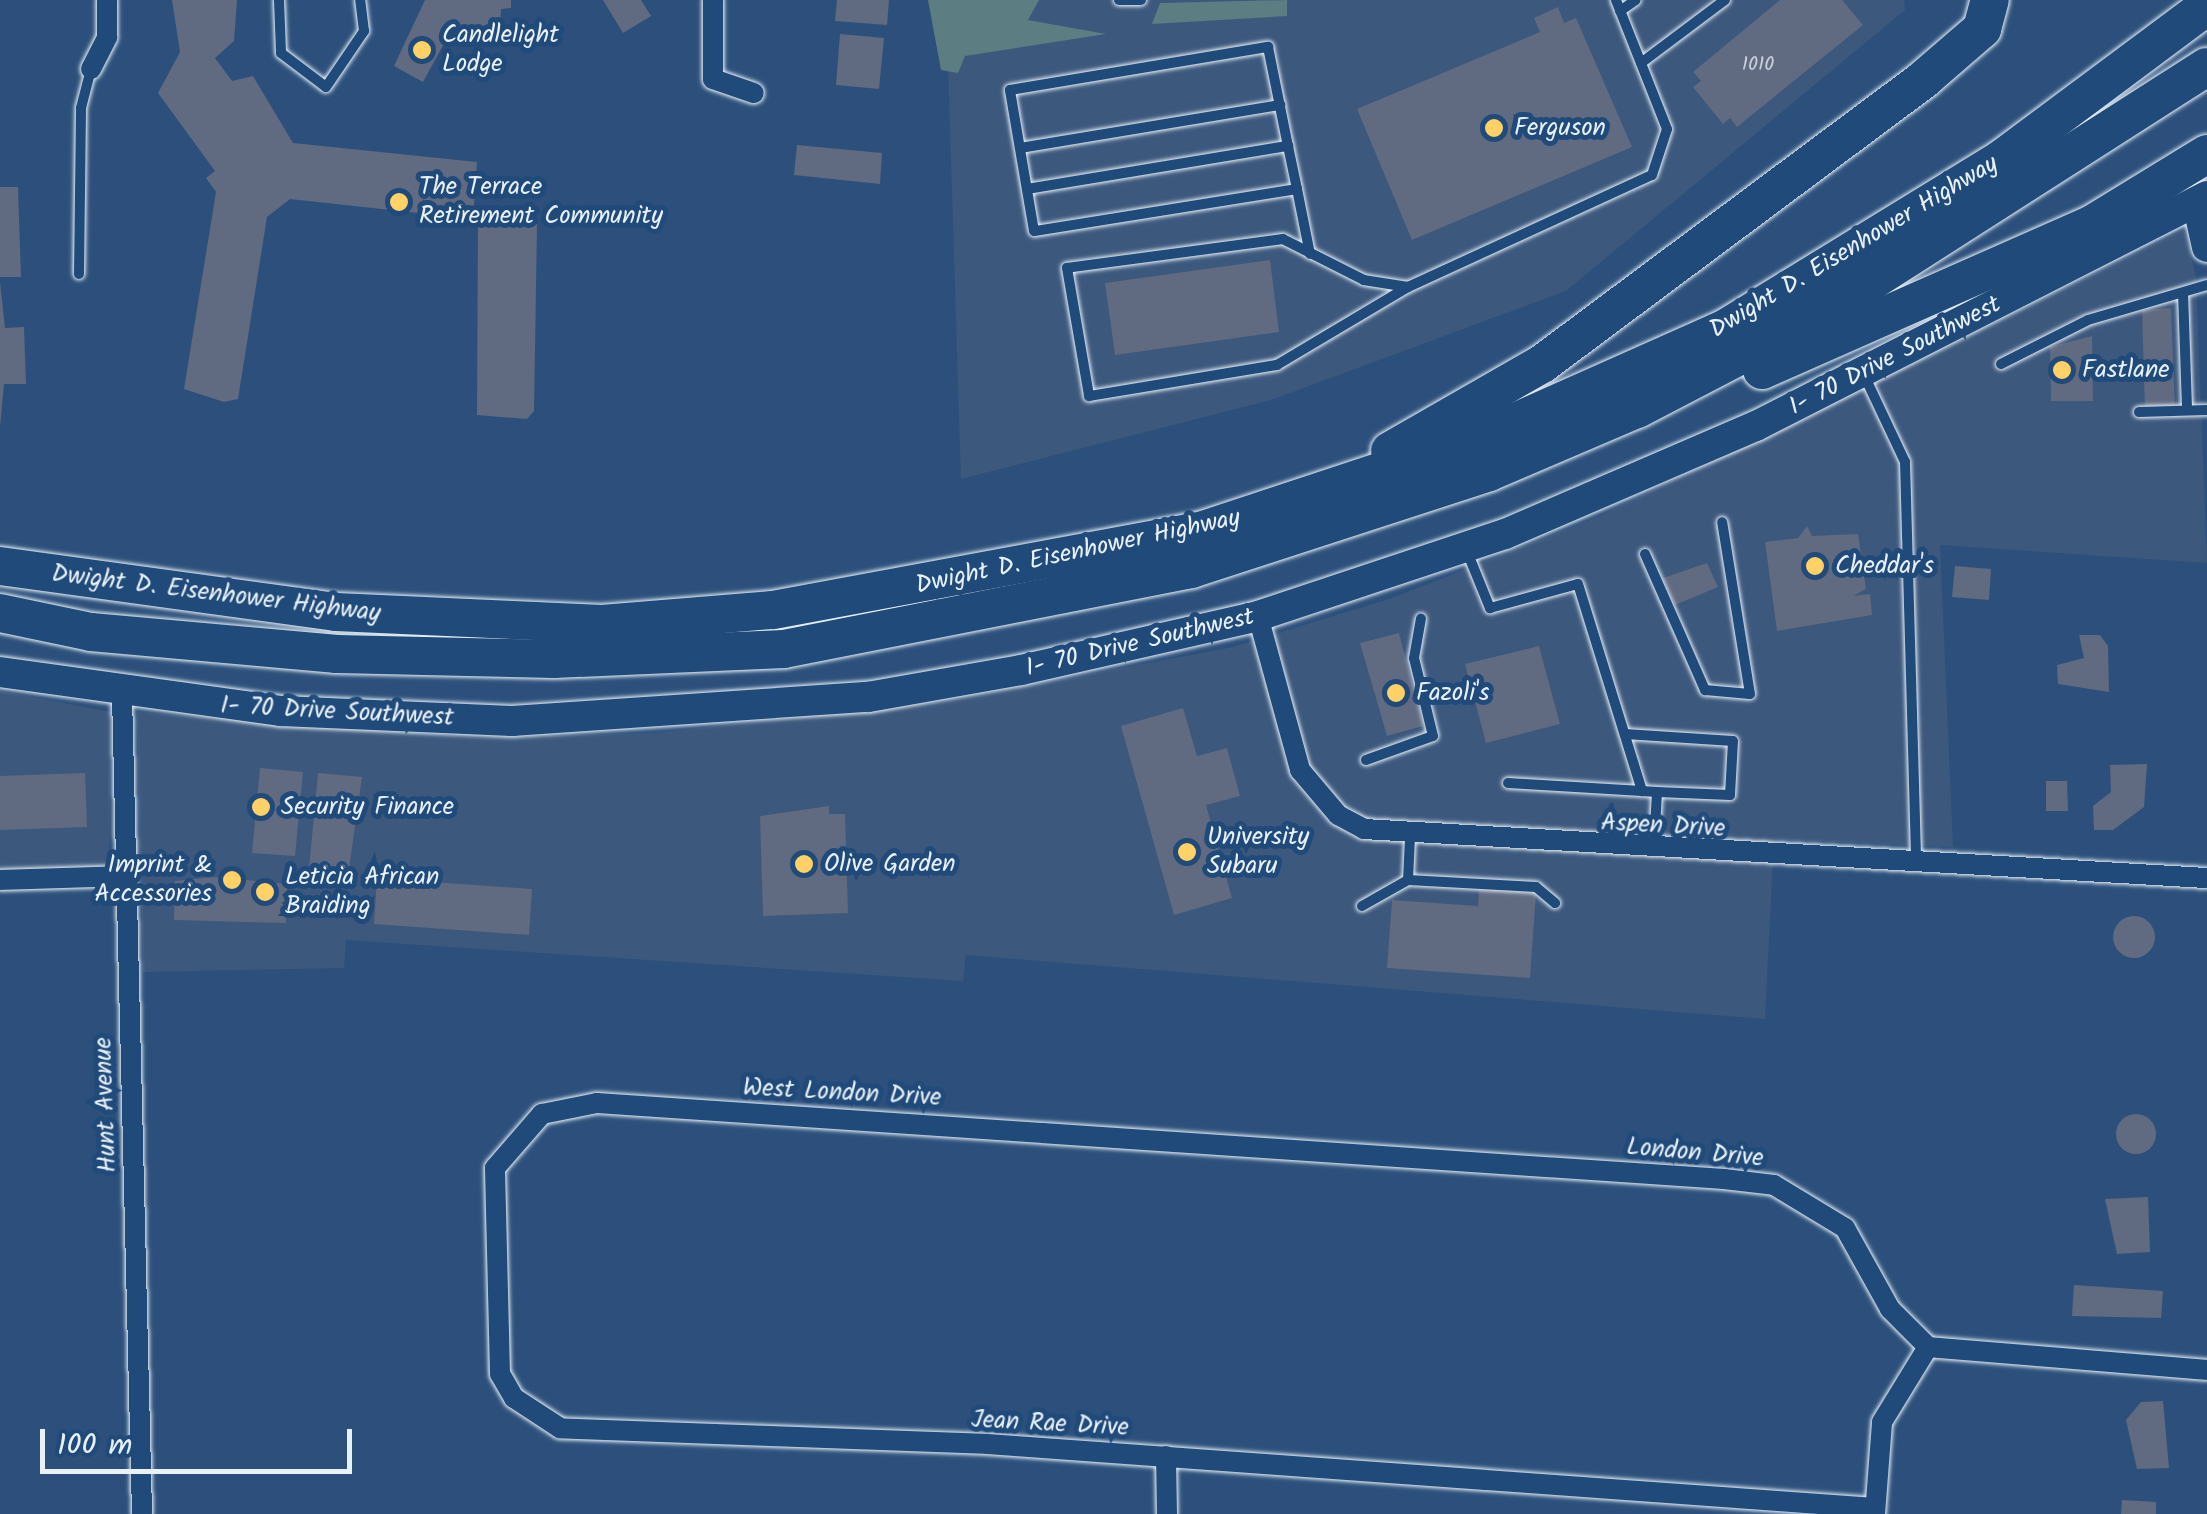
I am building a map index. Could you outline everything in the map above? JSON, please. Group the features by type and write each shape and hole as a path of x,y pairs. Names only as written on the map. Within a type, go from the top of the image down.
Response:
{"highway":[{"path":"1319,492 1542,364 1924,79 1982,28 1990,0"},
{"name":"Dwight D. Eisenhower Highway","path":"0,566 336,612 602,624 918,587 1203,530 1475,440 1726,328 2003,158 2207,6"},
{"name":"Dwight D. Eisenhower Highway","path":"0,613 91,632 337,654 554,658 784,648 1191,568 1489,472 1637,409 1825,311 2207,67"},
{"path":"1637,409 1687,404 2091,225 2207,154"}],"street":[{"path":"91,69 108,37 106,0"},
{"path":"712,0 713,80 754,93"},
{"path":"2202,199 2207,247"},
{"name":"I- 70 Drive Southwest","path":"0,672 122,696 396,718 666,716 868,696 1258,616 1466,548 1862,372 2202,199"},
{"name":"Aspen Drive","path":"1258,616 1313,790 1364,830 1410,837 2207,878"},
{"name":"Hunt Avenue","path":"122,696 142,1514"},
{"path":"0,880 125,876"},
{"name":"West London Drive","path":"522,1127 597,1103 1163,1137"},
{"name":"Jean Rae Drive","path":"522,1127 490,1190 500,1374 534,1415 594,1433 1166,1456 1875,1511"},
{"name":"London Drive","path":"1163,1137 1774,1186 1845,1228 1890,1309 1928,1347"},
{"path":"1875,1511 1882,1422 1928,1347 2207,1370"},
{"path":"1166,1456 1167,1514"}],"lane":[{"path":"280,0 280,53 326,87 364,31 360,0"},
{"path":"1119,0 1141,0"},
{"path":"1408,287 1364,280 1283,239 1067,268 1089,396 1277,364 1408,287 1652,174 1667,129 1618,5 1636,0"},
{"path":"1641,63 1725,0"},
{"path":"1297,189 1034,231 1010,90 1268,46 1288,146 1297,189 1310,254"},
{"path":"79,274 80,108 91,69"},
{"path":"1020,148 1280,105"},
{"path":"1028,189 1288,146"},
{"path":"2001,364 2088,320 2207,285"},
{"path":"2183,293 2188,410"},
{"path":"1862,372 1905,462 1916,865"},
{"path":"2139,412 2207,410"},
{"path":"1646,554 1705,690 1750,694 1722,522"},
{"path":"1466,548 1490,608 1578,584 1642,790"},
{"path":"1366,760 1433,736 1414,658 1421,619"},
{"path":"1508,783 1730,795 1733,742 1625,734"},
{"path":"1654,850 1657,792"},
{"path":"1408,880 1410,837"},
{"path":"1362,906 1408,880 1536,887 1556,903"}],"shaded area":[{"path":"946,0 1904,0 1905,10 1566,291 1271,400 961,479"},
{"path":"2184,230 2196,277 2207,563 1940,545 1953,847 1774,839 1765,1019 966,955 963,981 346,940 344,968 143,972 137,712 479,738 655,733 948,701 1233,647 1392,598 1596,518"},
{"path":"0,691 111,712 109,871 0,873"}],"green space":[{"path":"928,0 1039,0 1028,20 1106,34 965,56 958,73 941,70"},
{"path":"1287,0 1287,16 1152,24 1160,3"}],"building":[{"name":"The Terrace Retirement Community","path":"172,0 237,0 234,41 215,58 232,81 253,76 293,143 477,162 473,219 290,199 267,217 238,399 224,402 184,389 216,192 206,178 215,171 158,93 180,52"},
{"name":"Candlelight Lodge","path":"425,0 511,0 511,8 501,9 500,31 452,29 423,82 394,66"},
{"name":"Candlelight Lodge","path":"603,0 641,0 651,16 623,33"},
{"path":"837,0 889,0 887,25 835,21"},
{"path":"1780,0 1842,0 1863,25 1737,127 1730,118 1723,124 1693,87 1701,81 1693,72"},
{"name":"Ferguson","path":"1558,7 1564,23 1576,18 1632,147 1412,240 1357,109 1540,32 1534,18"},
{"path":"840,34 884,38 879,89 836,85"},
{"path":"797,145 882,153 880,184 794,175"},
{"path":"0,187 18,187 21,277 0,277"},
{"name":"The Terrace Retirement Community","path":"537,224 534,411 527,419 477,415 478,226"},
{"path":"1270,260 1279,332 1115,355 1105,283"},
{"path":"0,282 5,328 24,327 26,384 4,384 0,427"},
{"path":"2171,308 2175,409 2145,410 2142,310"},
{"path":"2092,336 2093,401 2051,401 2050,347"},
{"name":"Cheddar's","path":"1807,526 1812,536 1858,534 1866,589 1853,596 1870,594 1872,615 1777,631 1765,542 1798,538"},
{"path":"1707,563 1718,587 1675,605 1663,578"},
{"path":"1955,566 1991,569 1989,600 1952,597"},
{"name":"Fazoli's","path":"1399,633 1423,726 1387,736 1360,643"},
{"path":"2079,635 2100,635 2108,646 2109,692 2058,684 2057,665 2084,658"},
{"path":"1539,646 1560,724 1486,743 1465,664"},
{"name":"University Subaru","path":"1183,708 1197,756 1227,748 1240,796 1206,805 1232,898 1174,915 1121,726"},
{"path":"2147,764 2144,807 2113,830 2094,830 2093,806 2111,792 2110,765"},
{"path":"260,768 303,772 295,856 252,853"},
{"path":"85,773 87,827 0,830 0,776"},
{"path":"318,773 362,777 347,883 308,879"},
{"path":"2046,781 2067,781 2068,811 2046,811"},
{"name":"Olive Garden","path":"829,806 829,814 845,814 848,913 763,916 760,816"},
{"path":"214,877 287,884 286,923 174,920 175,881"},
{"path":"377,878 532,889 529,935 374,924"},
{"path":"1479,889 1536,893 1530,978 1387,968 1392,900 1478,906"},
{"path":"2134,916 2149,922 2155,937 2149,952 2134,958 2119,952 2113,937 2119,922"},
{"path":"2136,1114 2150,1120 2156,1134 2150,1148 2136,1154 2122,1148 2116,1134 2122,1120"},
{"path":"2148,1197 2150,1252 2117,1254 2105,1199"},
{"path":"2074,1285 2163,1291 2161,1318 2072,1316"},
{"path":"2163,1401 2169,1468 2137,1469 2126,1420 2141,1402"},
{"path":"2122,1500 2156,1502 2156,1514 2121,1514"}],"place":[{"name":"Candlelight Lodge","path":"422,50"},
{"name":"Ferguson","path":"1494,128"},
{"name":"The Terrace Retirement Community","path":"399,202"},
{"name":"Fastlane","path":"2062,370"},
{"name":"Cheddar's","path":"1815,566"},
{"name":"Fazoli's","path":"1396,693"},
{"name":"Security Finance","path":"261,807"},
{"name":"University Subaru","path":"1187,852"},
{"name":"Olive Garden","path":"804,864"},
{"name":"Imprint & Accessories","path":"232,880"},
{"name":"Leticia African Braiding","path":"265,892"}]}
